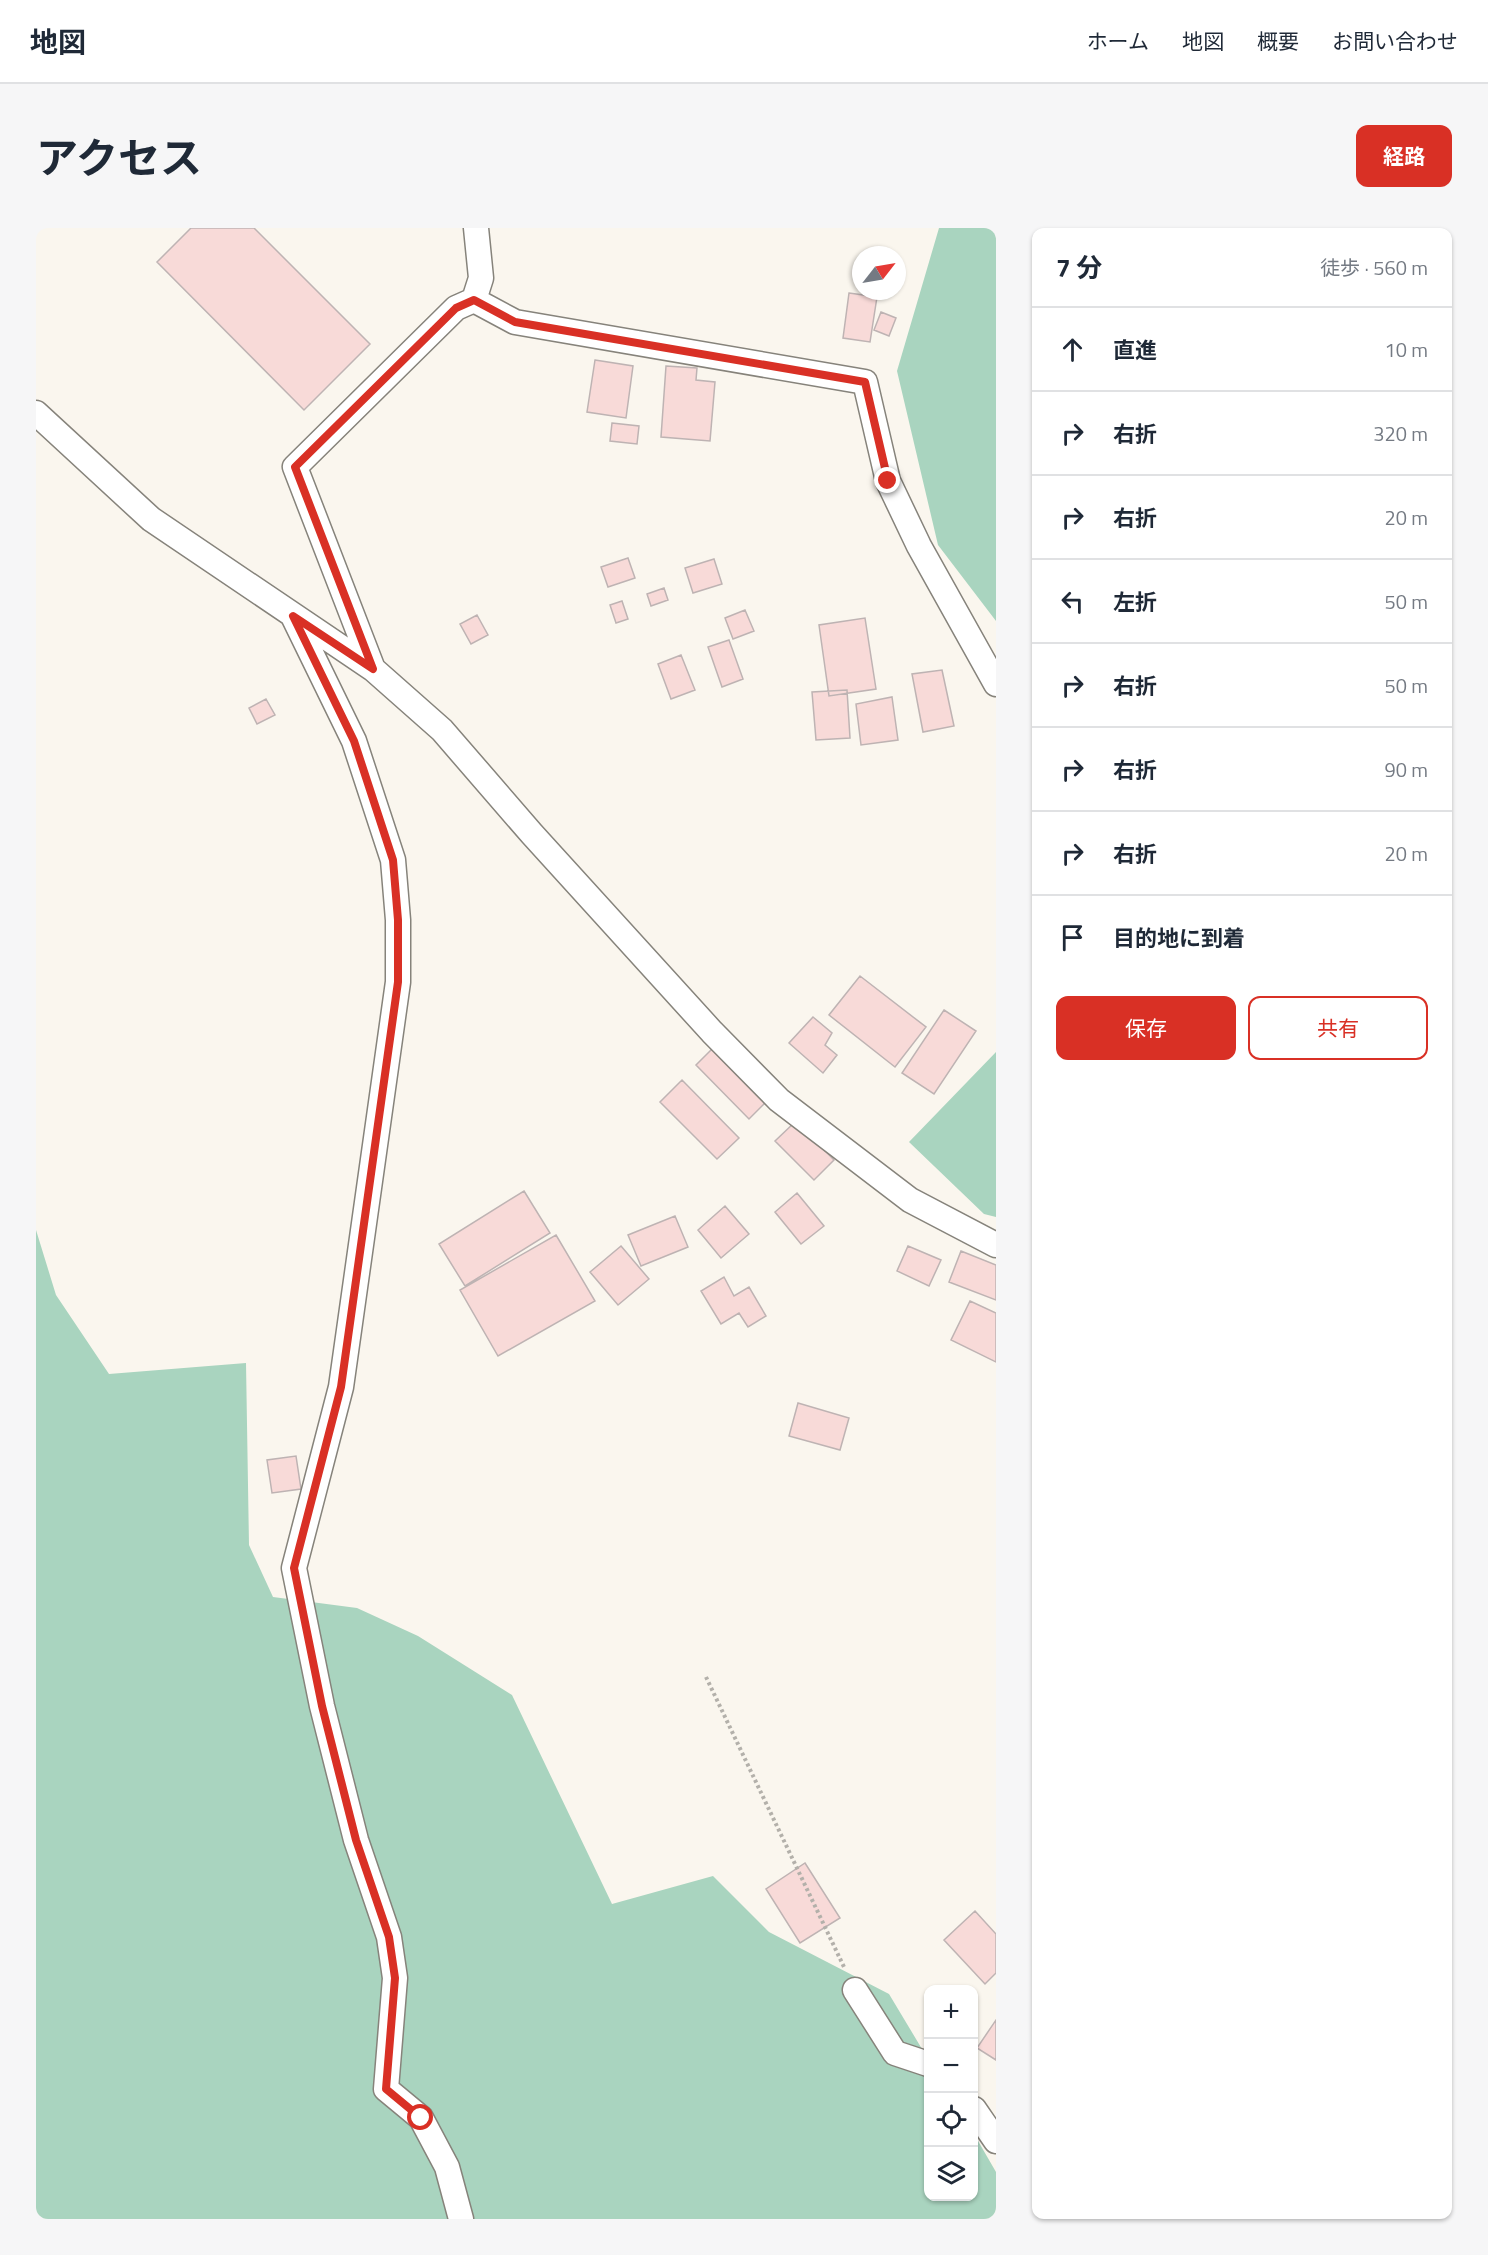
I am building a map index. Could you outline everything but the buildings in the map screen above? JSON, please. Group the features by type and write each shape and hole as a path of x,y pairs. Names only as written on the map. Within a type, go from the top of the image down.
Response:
{"street":[{"path":"373,669 295,467 456,308 474,300 481,279 476,228"},
{"path":"474,300 515,322 865,382 888,481 919,546 996,684"},
{"path":"36,413 151,519 373,669 442,730 532,834 712,1032 779,1101 910,1200 996,1245"},
{"path":"293,616 354,741 393,860 398,920 398,982 341,1387 294,1568 325,1718 356,1840 389,1937 395,1978 386,2089 421,2118 447,2167 461,2219"},
{"path":"855,1990 895,2053 924,2063"},
{"path":"978,2115 996,2141"}],"path":[{"path":"706,1677 855,1990"}],"green space":[{"path":"939,228 996,228 996,621 938,545 897,371"},
{"path":"996,1052 996,1217 984,1214 909,1142"},
{"path":"36,1230 56,1295 109,1374 246,1363 249,1545 273,1597 357,1608 418,1636 512,1695 612,1904 713,1876 769,1932 889,1994 924,2052 924,2201 978,2201 978,2141 996,2172 996,2219 36,2219"}],"route":[{"path":"421,2118 386,2089 395,1978 389,1937 356,1840 322,1706 294,1568 341,1387 357,1256 398,982 398,920 393,860 354,741 293,616 373,669 295,467 456,308 474,300 515,322 865,382 888,481"}]}
